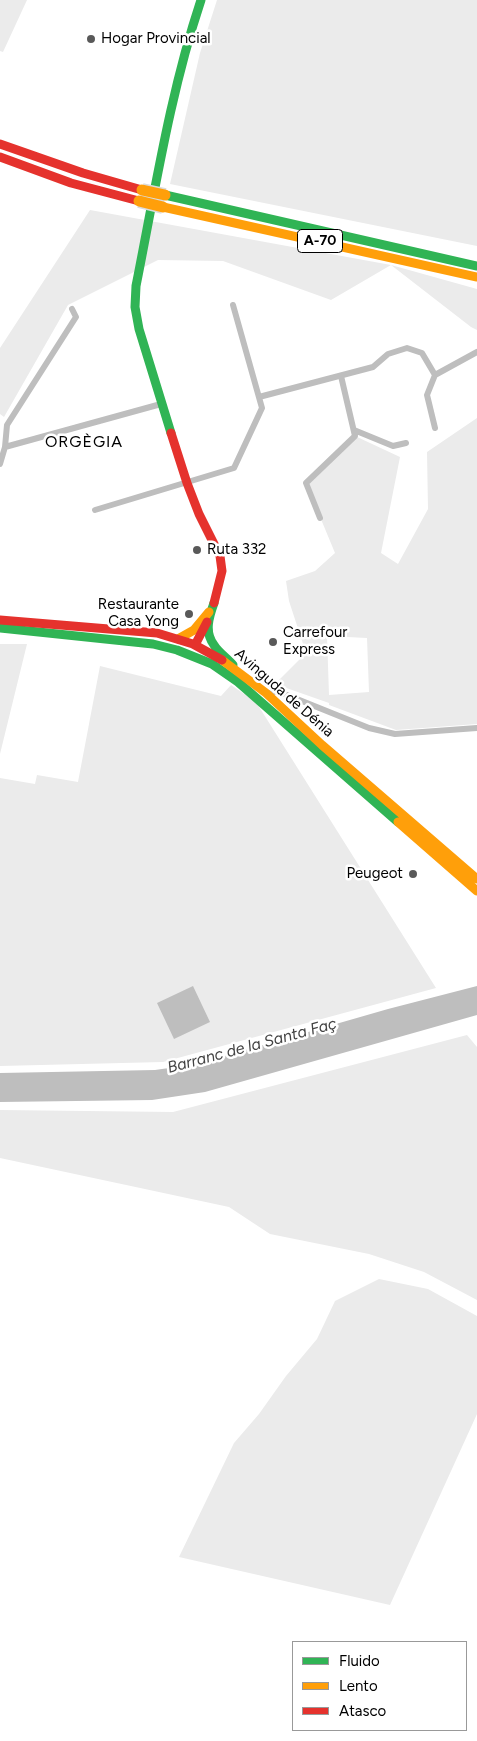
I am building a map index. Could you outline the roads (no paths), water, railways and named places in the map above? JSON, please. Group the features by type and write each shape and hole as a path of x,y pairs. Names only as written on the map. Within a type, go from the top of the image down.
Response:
{"main road":[{"path":"129,642 140,638 186,647 195,645 210,612 219,587 222,571 220,556 199,514 187,483 161,404 139,329 135,307 136,286 188,39 202,0"},
{"path":"0,139 16,148"},
{"name":"A-70","path":"0,144 16,148 83,173 142,190 477,266"},
{"name":"A-70","path":"0,157 71,183 139,202 477,277"},
{"path":"178,638 194,630 210,612"},
{"path":"210,612 207,628 210,640 234,667"},
{"name":"Avinguda de Dénia","path":"1,627 122,629 158,633 195,645 234,667 305,731 477,879"},
{"name":"Avinguda de Dénia","path":"1,627 153,644 177,650 212,664 238,682 477,892"}],"street":[{"path":"95,510 234,468 262,408 233,305"},
{"path":"0,464 5,447 7,425 76,317 72,309"},
{"path":"259,397 373,367 388,354 407,348 422,353 435,374"},
{"path":"435,428 427,395 435,374 477,352"},
{"path":"320,518 306,483 355,436 341,376"},
{"path":"5,447 161,404"},
{"path":"354,430 393,446 406,443"},
{"path":"266,694 278,691 369,728 395,734 477,728"}],"place":[{"name":"Hogar Provincial","path":"91,39"},
{"name":"Ruta 332","path":"197,550"},
{"name":"Restaurante Casa Yong","path":"189,614"},
{"name":"Carrefour Express","path":"273,642"},
{"name":"Peugeot","path":"413,874"}],"district":[{"name":"ORGÈGIA","path":"84,442"}],"water label":[{"name":"Barranc de la Santa Faç","path":"252,1046"}]}
